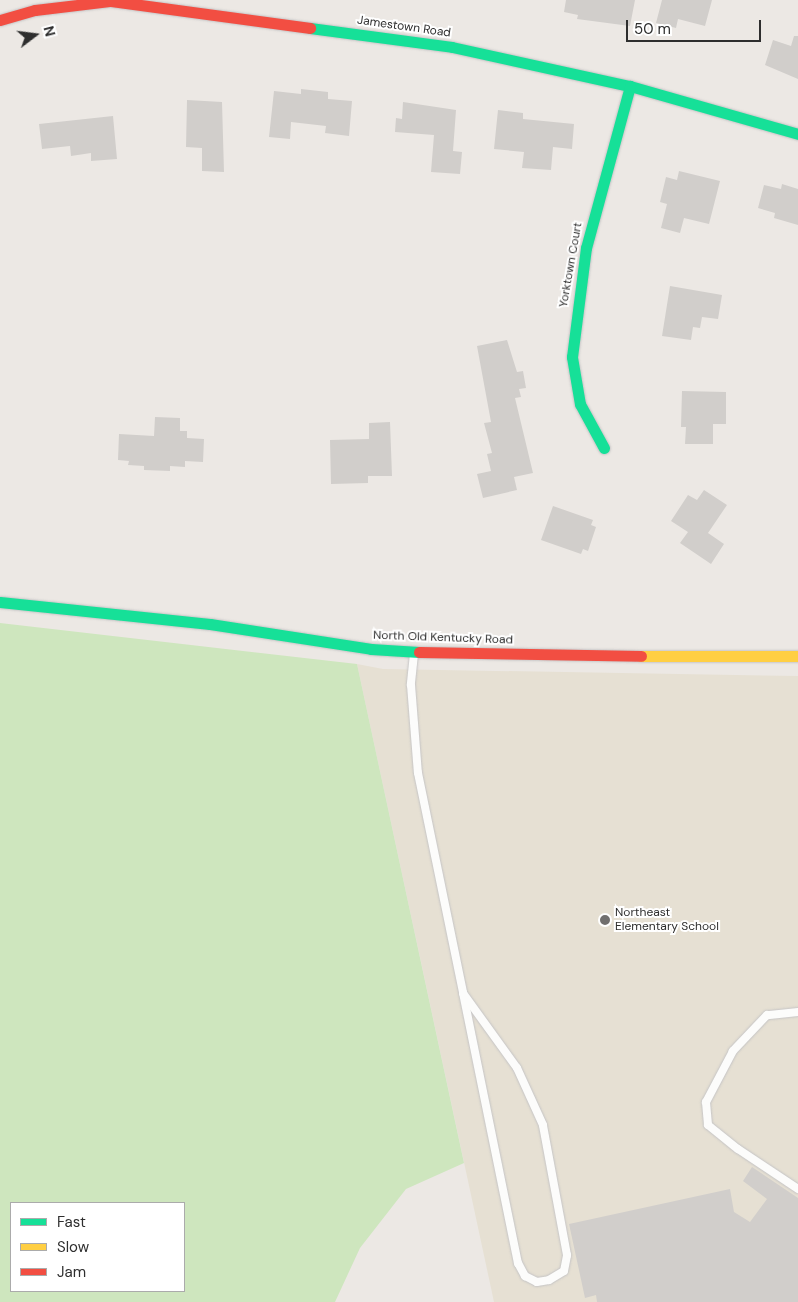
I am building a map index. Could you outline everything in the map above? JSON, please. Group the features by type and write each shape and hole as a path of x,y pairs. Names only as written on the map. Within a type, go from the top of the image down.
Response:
{"street":[{"name":"Jamestown Road","path":"0,20 35,10 111,0 452,47 630,86 798,134"},
{"name":"Yorktown Court","path":"604,448 580,404 572,357 586,248 630,86"},
{"name":"North Old Kentucky Road","path":"0,602 210,624 371,649 414,652 798,656"}],"lane":[{"path":"414,652 411,685 418,773 518,1263 525,1276 537,1282 549,1280 564,1272 567,1255 543,1125 518,1068 463,993"},
{"path":"798,1012 767,1015 734,1051 706,1102 708,1125 738,1150 798,1188"}],"shaded area":[{"name":"Northeast Elementary School","path":"357,664 383,669 798,676 798,1302 494,1302"}],"green space":[{"path":"0,623 357,664 464,1163 406,1189 360,1248 335,1302 0,1302"}],"building":[{"path":"566,0 635,0 630,26 577,19 578,15 564,12"},
{"path":"662,0 712,0 705,26 678,19 676,28 656,23"},
{"path":"794,36 798,36 798,79 765,65 773,40 791,46"},
{"path":"301,89 328,92 328,99 352,101 349,136 325,133 326,126 291,122 290,139 269,137 274,91 301,94"},
{"path":"187,100 222,102 224,172 202,171 202,148 186,147"},
{"path":"403,102 456,110 453,151 462,152 460,174 431,172 434,135 395,132 396,118 402,119"},
{"path":"498,110 523,113 523,119 574,124 572,149 553,147 551,170 522,168 524,152 494,149"},
{"path":"113,116 117,159 91,161 91,153 71,156 70,146 42,149 39,124"},
{"path":"679,171 720,181 709,224 684,218 680,233 661,228 667,204 660,202 666,177 677,180"},
{"path":"782,184 798,189 798,225 774,218 775,213 758,208 764,185 781,189"},
{"path":"670,286 722,295 718,319 702,317 700,328 693,327 691,340 662,336"},
{"path":"507,340 517,372 523,371 526,388 519,389 521,397 515,398 533,473 514,477 517,490 483,498 477,474 491,471 487,454 492,453 484,423 491,422 477,346"},
{"path":"682,391 726,392 726,424 713,424 713,444 685,444 686,427 681,427"},
{"path":"155,417 180,418 180,431 187,431 187,438 204,439 203,462 185,461 185,467 170,466 170,471 144,470 144,466 128,465 129,461 118,460 119,434 154,436"},
{"path":"390,422 392,476 368,476 368,483 331,484 330,440 369,439 369,423"},
{"path":"704,490 727,505 708,533 724,544 711,564 680,543 688,532 671,521 688,495 697,500"},
{"path":"553,506 593,520 591,525 596,527 588,551 583,549 581,554 541,540"},
{"path":"752,1167 798,1198 798,1302 597,1302 596,1295 585,1298 569,1224 730,1189 734,1212 750,1222 767,1199 743,1181"}],"traffic: fast":[{"path":"310,28 452,47 630,86 798,134"},
{"path":"604,448 580,404 572,357 586,248 630,86"},
{"path":"0,602 210,624 371,649 419,652"}],"traffic: slow":[{"path":"641,656 798,656"}],"traffic: jam":[{"path":"0,20 35,10 111,1 310,28"},
{"path":"419,652 641,656"}],"place":[{"name":"Northeast Elementary School","path":"605,920"}]}
